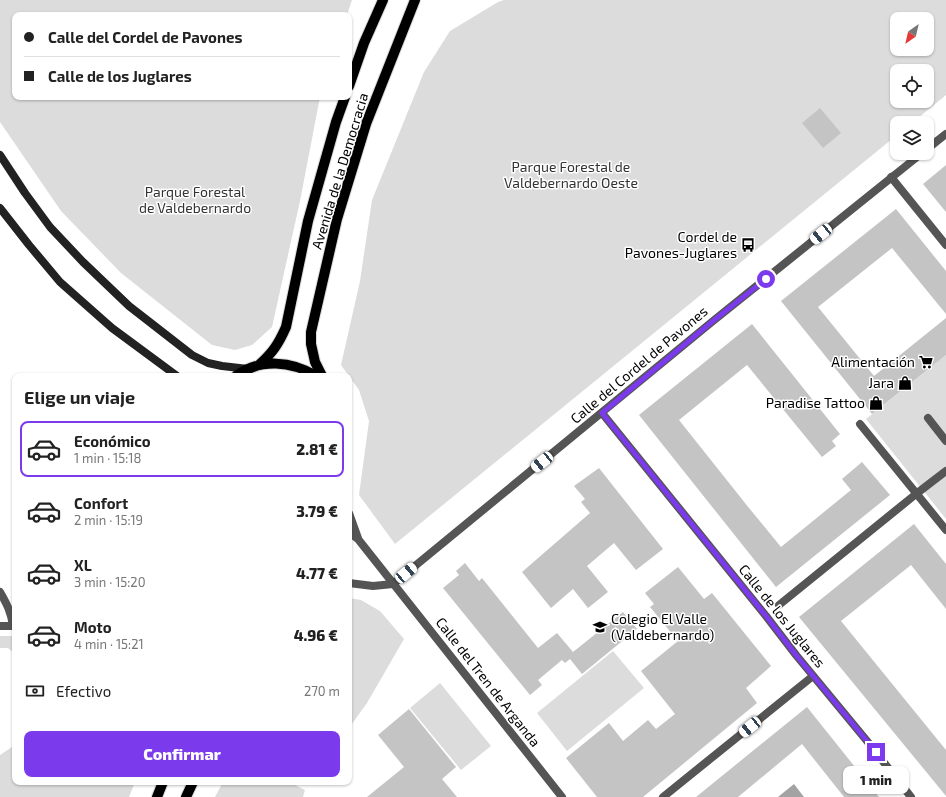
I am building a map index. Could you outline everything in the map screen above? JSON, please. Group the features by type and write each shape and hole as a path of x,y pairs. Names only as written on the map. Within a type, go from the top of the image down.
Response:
{"main road":[{"name":"Avenida de la Democracia","path":"352,77 364,43 383,0"},
{"name":"Avenida de la Democracia","path":"320,373 315,362 311,344 311,332 338,219 366,124 415,0"},
{"name":"Avenida de la Democracia","path":"259,365 280,341 286,327 308,221 336,122 344,100"},
{"path":"0,155 50,228 129,306 192,355 208,363 248,369"},
{"path":"0,208 60,282 112,328 173,373"},
{"path":"241,373 259,365 288,364 311,373"},
{"path":"157,797 162,785"},
{"path":"186,797 192,785"}],"street":[{"path":"934,143 946,134"},
{"name":"Calle del Cordel de Pavones","path":"393,584 713,321 913,160"},
{"path":"892,177 946,245"},
{"name":"Calle de los Juglares","path":"602,413 911,797"},
{"path":"928,418 946,441"},
{"path":"860,424 946,530"},
{"path":"779,605 946,471"},
{"name":"Calle del Tren de Arganda","path":"352,522 358,539"},
{"name":"Calle del Tren de Arganda","path":"352,534 358,539 562,797"},
{"path":"352,584 373,586 393,584"},
{"path":"0,592 12,615"},
{"path":"0,626 12,626"},
{"path":"663,797 813,676"}],"green space":[{"name":"Parque Forestal de Valdebernardo","path":"0,0 352,0 348,12 12,12 12,100 319,100 300,201 272,327 252,345 235,350 212,345 121,273 61,211 0,122"},
{"name":"Parque Forestal de Valdebernardo Oeste","path":"504,0 946,0 946,95 934,105 934,64 890,64 890,108 930,108 920,116 890,116 890,141 395,544 359,495 369,421 359,390 352,380 352,373 347,373 341,365 360,281 372,200 424,72 450,31 498,2"},
{"path":"946,355 946,519 866,419"},
{"path":"352,598 361,600 380,611 404,639 367,703 352,724"},
{"path":"0,636 12,636 12,651 8,648 0,648"},
{"path":"613,651 644,688 567,751 537,713"},
{"path":"440,683 491,746 461,770 410,708"},
{"path":"12,747 12,785 134,785 129,797 0,797 0,755"},
{"path":"221,785 295,785 305,790 303,797 215,797"}],"shaded area":[{"path":"794,784 804,797 778,797"}],"building":[{"path":"820,108 841,133 823,148 802,123"},
{"path":"946,165 946,212 923,184"},
{"path":"896,209 946,271 946,314 892,248 818,307 874,376 946,318 946,355 872,414 781,301"},
{"path":"752,324 840,434 832,441 836,446 822,457 747,365 679,420 749,508 781,547 851,490 842,479 862,462 890,495 776,587 639,415"},
{"path":"599,468 663,549 636,570 614,543 587,566 608,592 588,608 573,589 551,608 522,572 590,513 581,502 585,499 574,486"},
{"path":"914,524 946,564 946,609 911,565 841,621 946,750 946,796 799,617"},
{"path":"465,563 479,581 482,578 538,648 557,633 573,652 623,612 637,629 582,674 570,659 565,663 562,660 538,680 542,685 530,695 443,588 459,575 456,571"},
{"path":"678,567 704,599 712,593 771,666 746,688 757,703 643,797 597,797 566,758 609,723 623,741 648,720 656,729 675,714 641,671 678,641 650,607 654,604 645,593"},
{"path":"807,707 879,797 844,797 802,744 738,797 696,797"},
{"path":"409,709 456,767 442,779 457,797 367,797 404,767 378,735"}],"place":[{"name":"Cordel de Pavones-Juglares","path":"748,245"},
{"name":"Alimentación","path":"926,362"},
{"name":"Jara","path":"905,383"},
{"name":"Paradise Tattoo","path":"876,403"},
{"name":"Colegio El Valle (Valdebernardo)","path":"600,627"}],"route":[{"path":"766,279 602,413 796,655 876,752"}]}
